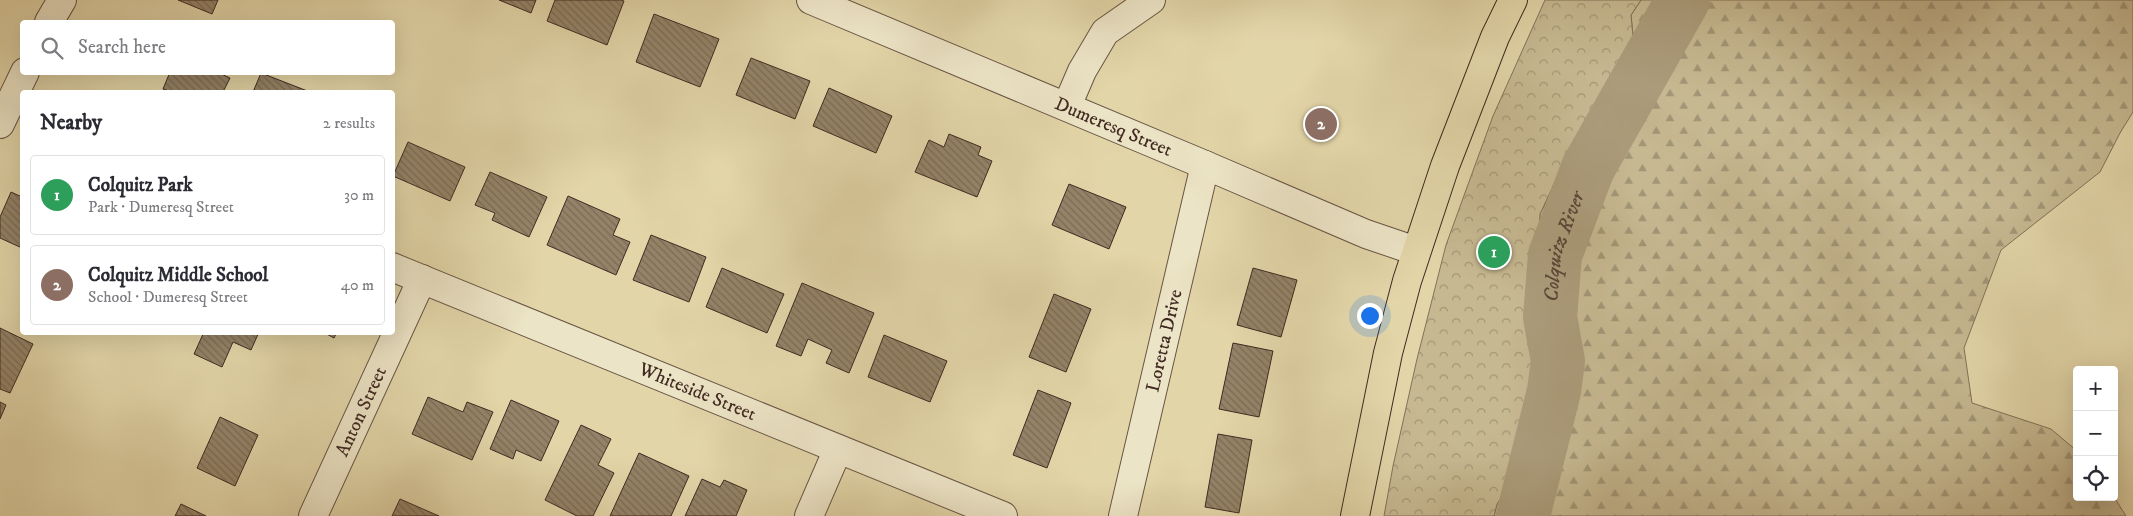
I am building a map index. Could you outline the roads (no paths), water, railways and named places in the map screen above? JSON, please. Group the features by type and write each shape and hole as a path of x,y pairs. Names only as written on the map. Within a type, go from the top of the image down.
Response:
{"main road":[{"path":"1355,516 1388,353 1416,251 1444,166 1495,37 1513,0"}],"street":[{"path":"50,20 62,0"},
{"name":"Dumeresq Street","path":"811,0 1205,164 1366,234 1416,251"},
{"path":"1067,106 1082,70 1106,32 1151,0"},
{"path":"8,110 24,75"},
{"name":"Loretta Drive","path":"1123,516 1205,164"},
{"name":"Whiteside Street","path":"395,268 1003,516"},
{"name":"Anton Street","path":"313,516 422,279"},
{"path":"809,516 838,449"}],"waterway":[{"name":"Colquitz River","path":"1523,516 1554,391 1558,361 1550,317 1555,255 1588,168 1683,0"}],"place":[{"name":"Colquitz Middle School","path":"1321,124"},
{"name":"Colquitz Park","path":"1494,252"}]}
